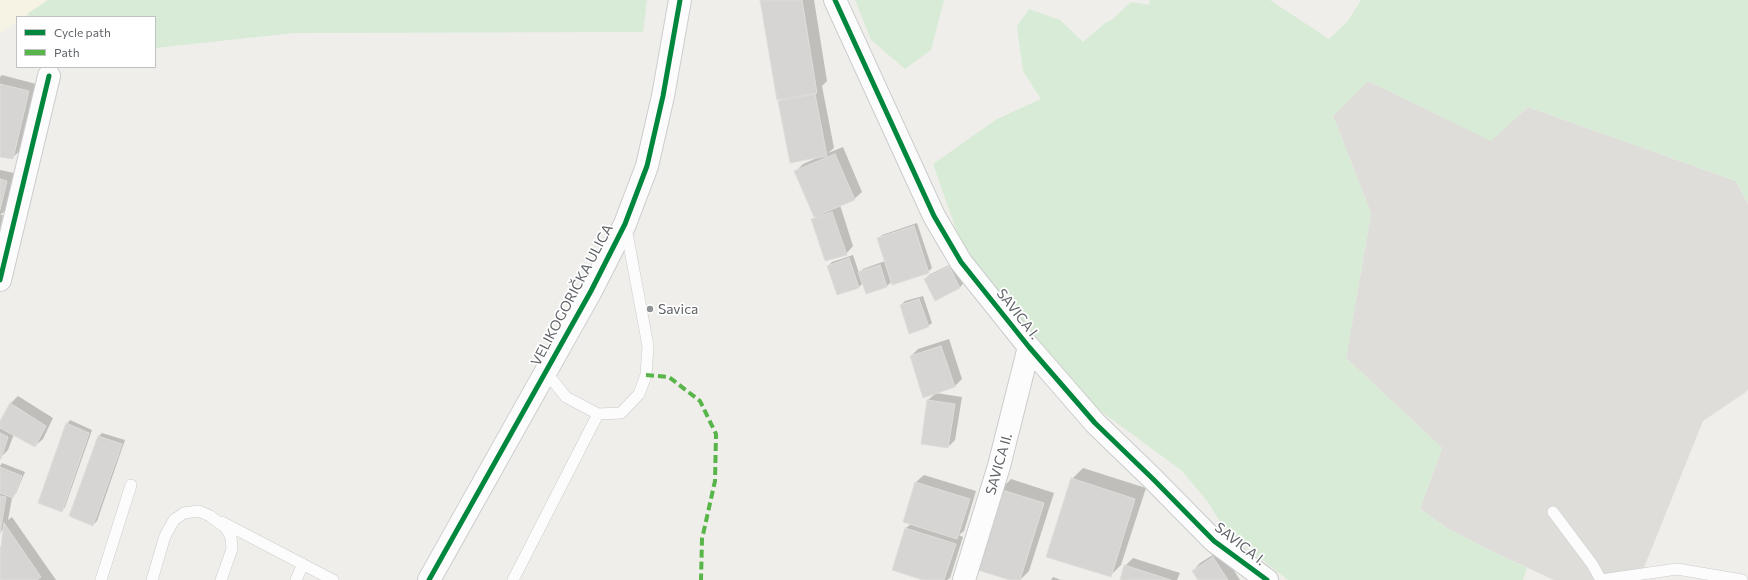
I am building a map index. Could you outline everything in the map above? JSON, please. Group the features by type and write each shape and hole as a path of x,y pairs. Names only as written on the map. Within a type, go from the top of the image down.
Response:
{"street":[{"name":"VELIKOGORIČKA ULICA","path":"428,580 591,291 625,224 647,166 663,96 680,0"},
{"name":"SAVICA I.","path":"835,0 934,216 962,262 1029,348 1095,424 1153,479 1214,541 1266,580"},
{"path":"0,280 50,76"},
{"name":"SAVICA II.","path":"964,580 999,466 1029,348"}],"lane":[{"path":"545,371 566,397 598,414 622,412 638,394 646,375 648,346 625,224"},
{"path":"513,580 598,414"},
{"path":"101,580 130,485"},
{"path":"152,580 165,536 174,520 184,512 199,511 333,580"},
{"path":"1553,512 1592,564 1601,580 1677,569 1742,580"},
{"path":"210,516 226,528 231,537 232,549 221,580"},
{"path":"296,580 303,564"}],"shaded area":[{"path":"0,0 48,0 24,16 16,16 16,23 0,34"},
{"path":"1368,81 1491,140 1528,107 1736,181 1748,204 1748,389 1746,392 1703,421 1639,580 1554,580 1487,549 1447,528 1420,509 1442,448 1346,358 1371,213 1333,116"}],"green space":[{"path":"48,0 647,0 643,32 294,33 156,48 156,16 29,16 27,14"},
{"path":"855,0 944,0 931,50 905,69 871,40"},
{"path":"1150,0 1270,0 1329,39 1348,21 1361,0 1748,0 1748,204 1736,181 1528,107 1491,141 1368,81 1333,116 1371,213 1346,358 1442,448 1420,509 1447,528 1527,568 1523,580 1288,580 1226,532 1208,502 1181,470 1080,396 964,252 933,164 997,119 1041,99 1023,71 1017,26 1029,9 1060,20 1083,42 1105,23 1113,19 1131,2 1149,5"}],"building":[{"path":"760,0 802,0 817,93 777,100"},
{"path":"0,84 29,91 13,159 0,157"},
{"path":"815,94 827,156 790,163 778,101"},
{"path":"835,154 855,200 814,217 794,171"},
{"path":"0,179 7,181 0,210"},
{"path":"832,212 847,255 825,261 811,219"},
{"path":"914,226 929,273 892,285 877,238"},
{"path":"849,258 859,288 837,295 827,266"},
{"path":"880,265 887,287 866,294 858,272"},
{"path":"949,266 960,288 935,301 924,279"},
{"path":"919,299 929,327 909,334 900,305"},
{"path":"941,346 955,387 923,398 910,356"},
{"path":"927,400 955,404 948,448 921,444"},
{"path":"10,403 46,426 35,447 0,428 0,421"},
{"path":"66,423 89,433 62,512 38,503"},
{"path":"0,433 8,437 1,459 0,459"},
{"path":"98,436 122,444 93,526 69,516"},
{"path":"0,467 22,476 13,498 0,493"},
{"path":"1071,478 1135,499 1111,577 1046,557"},
{"path":"915,482 970,499 957,539 903,522"},
{"path":"999,489 1044,503 1020,580 1010,580 974,569"},
{"path":"0,496 6,497 0,534"},
{"path":"4,523 41,577 37,580 0,580 0,554"},
{"path":"905,528 956,544 944,580 923,580 892,570"},
{"path":"1213,557 1228,580 1198,580 1192,571"},
{"path":"1124,565 1171,580 1120,580"}],"marked path":[{"path":"646,375 669,377 700,401 716,434 715,481 702,539 701,580"}],"cycle path":[{"path":"429,580 591,291 625,224 647,166 663,96 680,0"},
{"path":"835,0 934,216 961,262 1029,347 1095,423 1214,541 1267,580"},
{"path":"0,280 49,76"}],"place":[{"name":"Savica","path":"650,309"}]}
